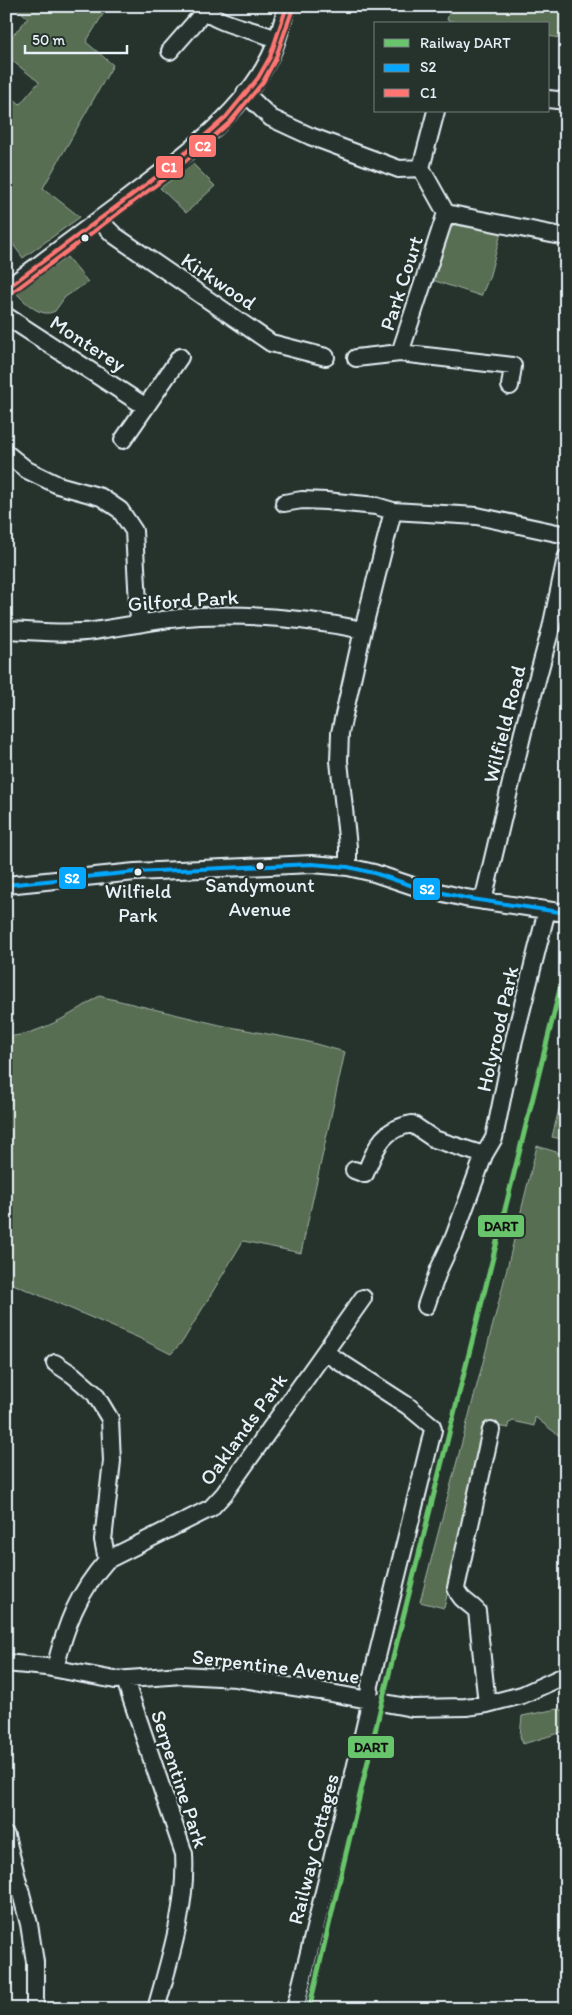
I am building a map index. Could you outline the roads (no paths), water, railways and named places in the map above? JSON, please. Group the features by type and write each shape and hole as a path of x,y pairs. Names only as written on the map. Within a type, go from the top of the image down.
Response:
{"street":[{"path":"6,290 198,143 224,119 257,78 270,57 278,38 287,6"},
{"path":"170,51 201,9 222,23 254,30 278,38"},
{"path":"245,93 271,118 310,136 399,169 421,168"},
{"path":"550,98 566,101"},
{"path":"436,112 421,168 446,213 561,236"},
{"name":"Park Court","path":"446,213 400,353 513,366 510,386"},
{"name":"Kirkwood","path":"99,220 114,235 271,343 326,357"},
{"name":"Monterey","path":"6,316 146,407"},
{"path":"356,358 400,353"},
{"path":"123,440 180,357"},
{"path":"6,453 27,470 58,485 101,497 120,510 134,531 139,622"},
{"path":"284,502 302,500 326,501 376,506 393,511 477,516 566,535"},
{"path":"348,867 348,847 339,761 340,733 363,630 393,511"},
{"name":"Wilfield Road","path":"483,901 551,628 566,558"},
{"name":"Gilford Park","path":"6,630 93,631 139,622 200,616 258,617 339,625 363,630"},
{"path":"6,885 135,872 301,864 348,867 435,891 483,901 566,913"},
{"name":"Holyrood Park","path":"426,1306 484,1155 494,1138 514,1040 546,910"},
{"path":"354,1170 365,1174 381,1138 400,1126 412,1124 434,1139 484,1155"},
{"name":"Oaklands Park","path":"55,1668 66,1626 95,1574 107,1560 211,1508 224,1494 326,1353 363,1298"},
{"path":"326,1353 408,1406 432,1426 433,1430 370,1685 369,1700"},
{"path":"55,1363 73,1375 95,1394 110,1420 112,1461 102,1540 107,1560"},
{"path":"487,1704 477,1611 471,1605 464,1602 456,1588 491,1430"},
{"name":"Serpentine Avenue","path":"6,1662 55,1668 107,1679 125,1680 182,1675 236,1678 412,1708 466,1707 487,1704 522,1695 566,1675"},
{"name":"Serpentine Park","path":"125,1680 184,1854 185,1875 182,1904 156,2009"},
{"name":"Railway Cottages","path":"295,2009 348,1799 368,1713 369,1700"},
{"path":"6,1836 29,1924 35,1962 35,2009"}],"rail line":[{"name":"DART","path":"309,2009 382,1702 566,965"}],"place":[{"name":"Sandymount Avenue","path":"260,866"},
{"name":"Wilfield Park","path":"138,872"}]}
